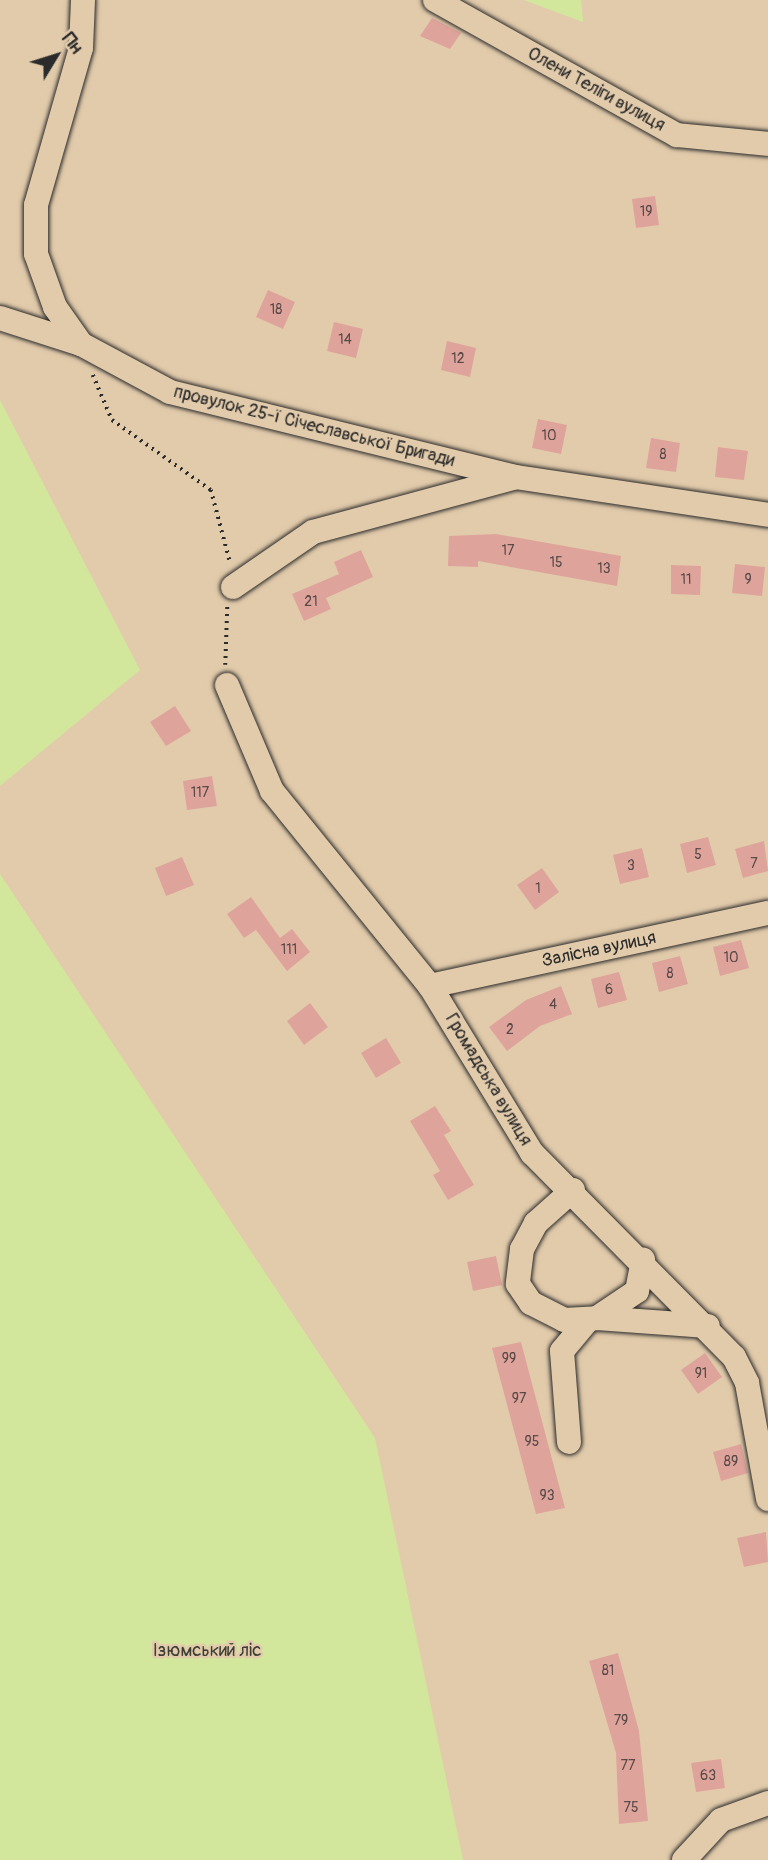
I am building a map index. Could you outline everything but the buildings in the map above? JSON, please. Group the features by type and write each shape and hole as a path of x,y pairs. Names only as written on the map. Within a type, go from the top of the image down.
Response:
{"street":[{"path":"80,344 55,307 36,254 36,205 80,48 83,0"},
{"name":"Олени Теліги вулиця","path":"435,0 677,135 768,144"},
{"name":"провулок 25-ї Січеславської Бригади","path":"0,318 80,344 170,392 515,478 768,515"},
{"name":"провулок 25-ї Січеславської Бригади","path":"233,587 313,532 515,478"},
{"name":"Громадська вулиця","path":"227,685 272,791 430,986 532,1153 595,1211 708,1326 747,1383 768,1499"},
{"name":"Залісна вулиця","path":"430,986 768,913"},
{"path":"566,1183 551,1210 527,1236 518,1284 531,1303 564,1320 708,1326"},
{"path":"551,1210 595,1211"},
{"path":"569,1442 562,1351 592,1320 637,1291 643,1260"},
{"path":"684,1860 721,1820 768,1803"}],"path":[{"path":"80,344 112,420 211,490 228,538 233,587 222,639 227,685"}],"green space":[{"path":"524,0 581,0 583,22"},
{"path":"0,400 140,670 0,786"},
{"name":"Ізюмський ліс","path":"0,874 375,1438 463,1860 0,1860"}]}
